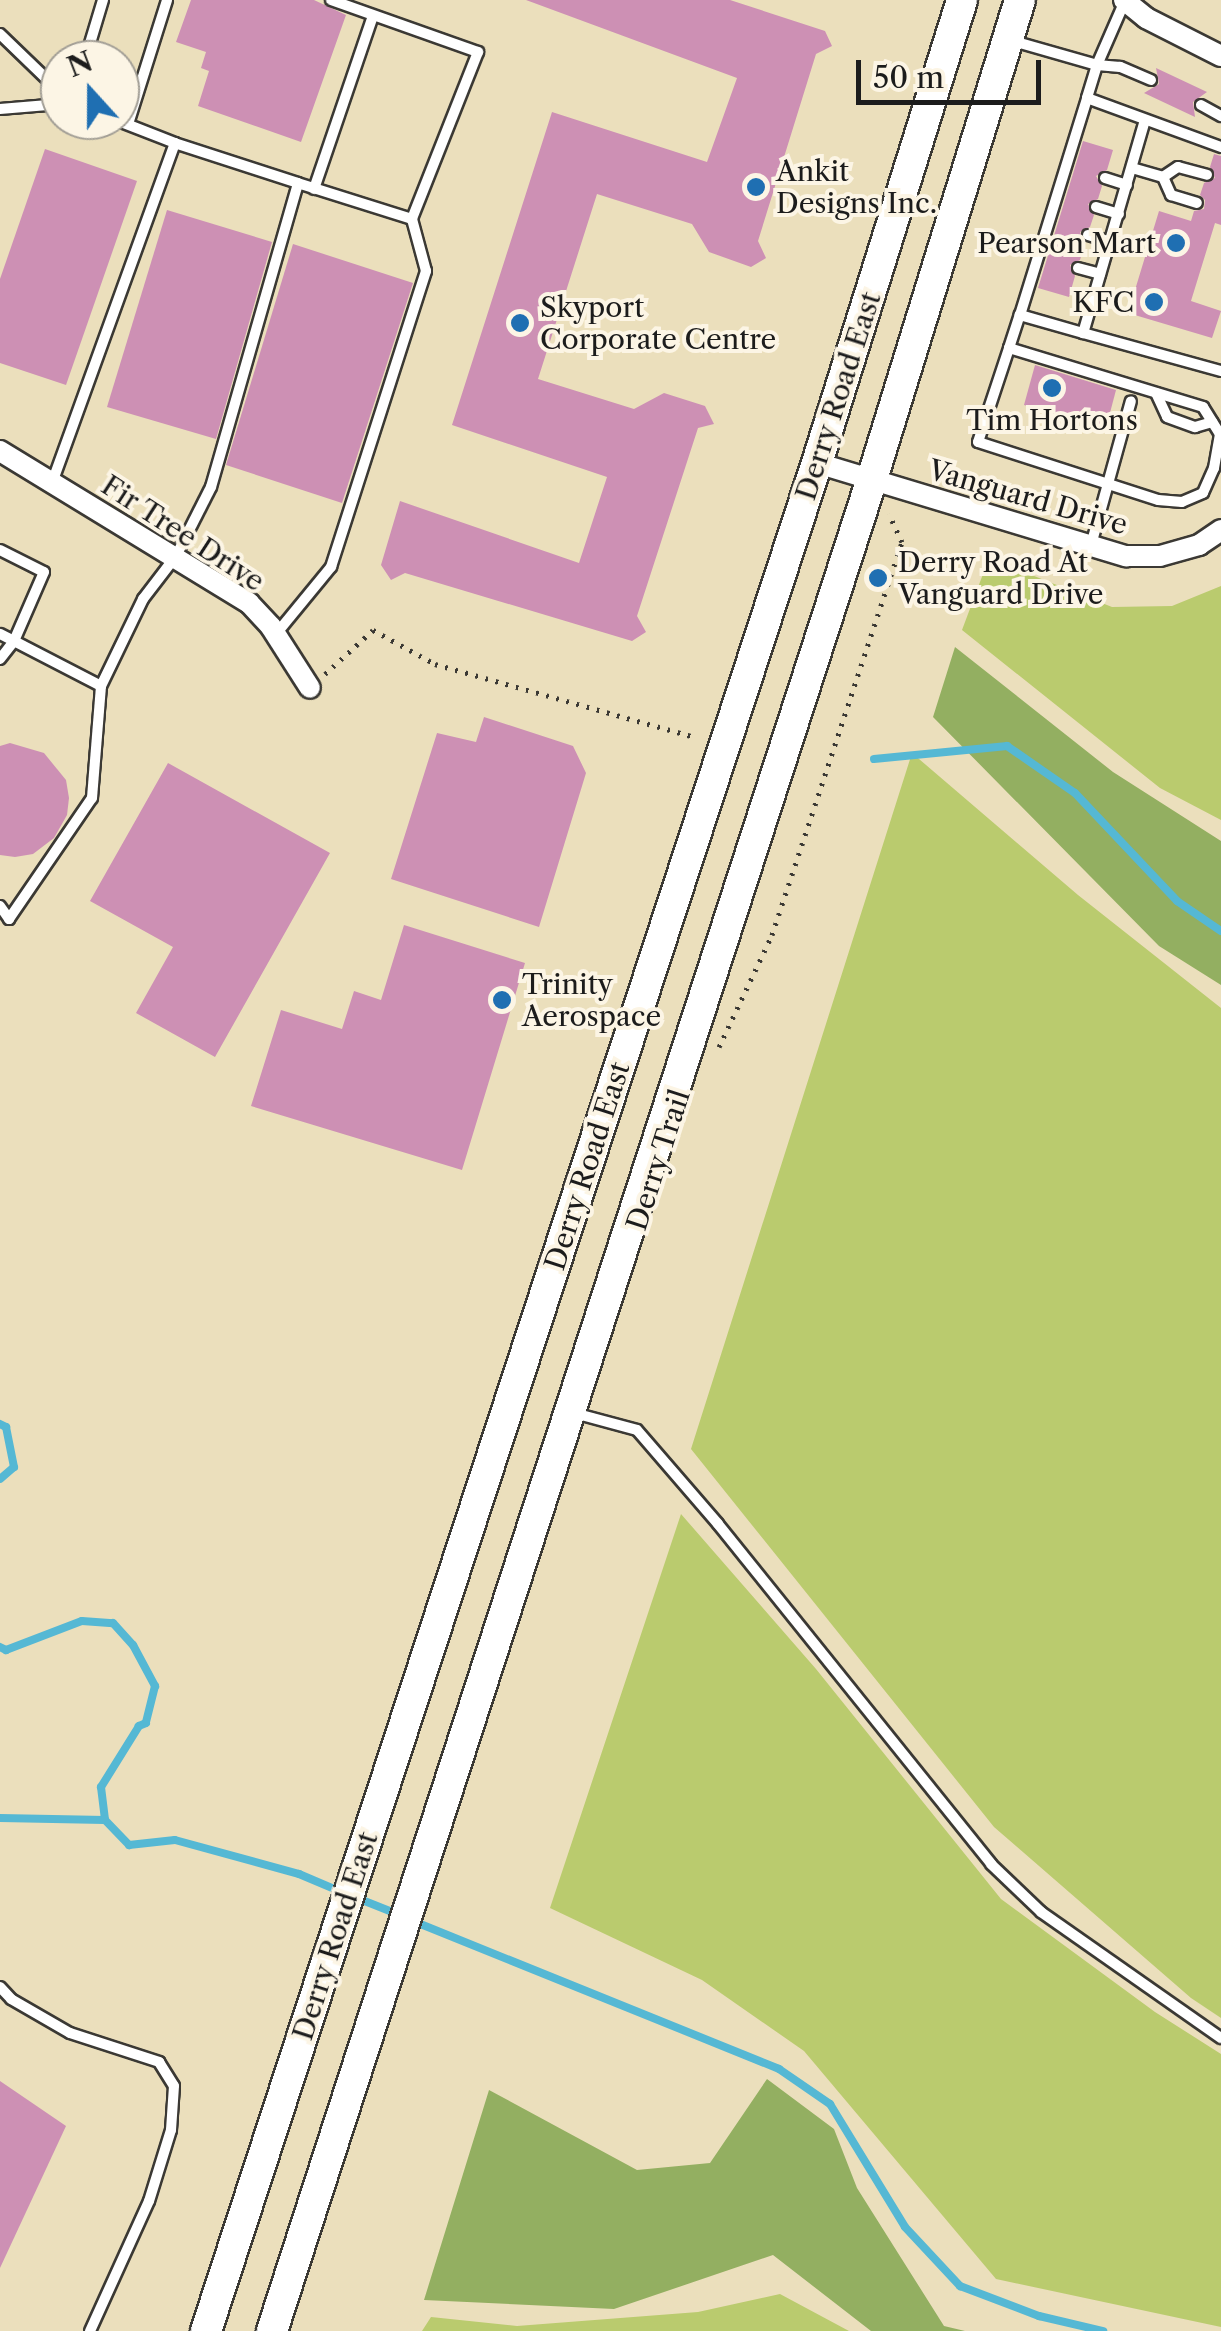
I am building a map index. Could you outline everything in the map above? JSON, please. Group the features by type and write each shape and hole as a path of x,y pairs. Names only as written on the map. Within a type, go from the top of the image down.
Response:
{"main road":[{"name":"Derry Road East","path":"206,2331 817,463 962,0"},
{"name":"Derry Road East","path":"272,2331 567,1410 872,479 1020,0"}],"street":[{"path":"1124,0 1146,18 1221,56"},
{"name":"Fir Tree Drive","path":"0,451 249,603 276,634 310,688"},
{"name":"Vanguard Drive","path":"817,463 1126,556 1160,556 1200,544 1221,530"}],"lane":[{"path":"91,40 103,0"},
{"path":"140,73 167,0"},
{"path":"276,634 331,567 426,271 412,219 478,52 331,0"},
{"path":"1009,348 1203,407 1220,434 1214,468 1203,493 1182,502 1107,484 978,442 1009,348 1020,315 1042,256 1097,65 1124,0"},
{"path":"314,188 373,16"},
{"path":"0,34 40,73"},
{"path":"1008,40 1097,65 1120,66 1151,80"},
{"path":"1087,98 1221,148"},
{"path":"0,109 40,106"},
{"path":"1201,106 1221,116"},
{"path":"1083,333 1146,120"},
{"path":"140,129 412,219"},
{"path":"52,483 176,143"},
{"path":"1132,168 1163,178 1171,195 1197,203"},
{"path":"1163,178 1178,168 1207,175"},
{"path":"1105,178 1127,185"},
{"path":"0,906 9,919 92,798 101,686 143,599 176,556 211,487 298,183"},
{"path":"1096,207 1119,214"},
{"path":"1088,235 1111,242"},
{"path":"1078,268 1100,274"},
{"path":"1020,315 1221,371"},
{"path":"1156,392 1166,417 1194,426 1212,422"},
{"path":"1091,546 1131,401"},
{"path":"0,550 44,572 14,641 0,659"},
{"path":"0,634 101,686"},
{"path":"567,1410 637,1430 718,1524 992,1864 1041,1912 1221,2038"},
{"path":"0,1987 11,2000 70,2033 159,2062 174,2086 171,2130 149,2201 90,2331"}],"path":[{"name":"Derry Trail","path":"714,1060 772,935 902,542 872,479"},
{"path":"310,688 374,630 435,664 692,736"}],"green space":[{"path":"989,558 1112,607 1172,606 1221,586 1221,820 1160,788 962,630"},
{"path":"955,647 1113,772 1221,841 1221,985 1159,946 933,717"},
{"path":"912,753 1078,895 1221,1008 1221,2018 1191,1998 994,1827 691,1449"},
{"path":"681,1514 816,1669 1001,1899 1155,2012 1221,2054 1221,2327 996,2279 804,2051 702,1980 550,1908"},
{"path":"767,2079 834,2129 857,2188 944,2326 965,2331 871,2331 773,2255 614,2309 424,2300 489,2090 637,2170 710,2163"},
{"path":"780,2294 849,2331 422,2331 431,2317 517,2326 698,2312"}],"building":[{"path":"191,0 314,0 346,15 301,142 198,106 209,71 201,68 206,52 176,42"},
{"name":"Skyport Corporate Centre","path":"526,0 730,0 825,31 832,46 816,54 758,241 766,258 751,267 709,252 692,224 597,194 538,379 634,409 664,393 705,406 714,424 698,428 637,616 646,632 632,641 405,573 391,580 381,565 400,501 579,563 607,477 452,425 552,112 707,162 737,78"},
{"path":"1156,68 1207,92 1193,102 1195,117 1144,93 1159,84"},
{"path":"1083,141 1113,150 1107,170 1096,176 1102,186 1098,199 1088,204 1094,215 1090,227 1080,232 1085,243 1080,260 1070,265 1075,276 1069,297 1038,288"},
{"path":"45,149 137,181 66,385 0,363 0,279"},
{"path":"1214,154 1221,156 1221,225 1215,223 1191,301 1221,311 1212,338 1128,313 1159,211 1191,221 1194,211 1204,209 1205,200 1200,195 1204,183 1215,178 1210,167"},
{"path":"167,210 272,242 216,439 107,407"},
{"path":"293,244 413,283 342,503 226,465"},
{"path":"1035,365 1116,390 1106,428 1024,405"},
{"path":"484,717 573,746 586,773 539,927 391,879 437,733 476,742"},
{"path":"10,743 44,753 66,780 69,798 67,815 54,838 33,854 15,857 0,855 0,746"},
{"path":"168,763 330,853 215,1057 136,1013 173,947 90,901"},
{"path":"404,925 525,963 462,1170 251,1106 281,1010 342,1029 354,991 381,1000"},
{"path":"0,2081 66,2126 0,2268"}],"waterway":[{"path":"874,759 1007,746 1075,793 1177,901 1221,931"},
{"path":"0,1424 6,1427 14,1467 0,1479"},
{"path":"0,1647 6,1650 82,1621 113,1623 133,1645 155,1686 146,1723 139,1726 101,1787 105,1820 129,1845 175,1840 299,1874 344,1893"},
{"path":"0,1818 105,1820"},
{"path":"357,1898 400,1915"},
{"path":"413,1921 779,2069 830,2104 905,2227 960,2286 1039,2316 1103,2331"}],"place":[{"name":"Ankit Designs Inc.","path":"756,187"},
{"name":"Pearson Mart","path":"1176,243"},
{"name":"KFC","path":"1154,302"},
{"name":"Skyport Corporate Centre","path":"520,323"},
{"name":"Tim Hortons","path":"1052,388"},
{"name":"Derry Road At Vanguard Drive","path":"878,578"},
{"name":"Trinity Aerospace","path":"502,1000"}]}
